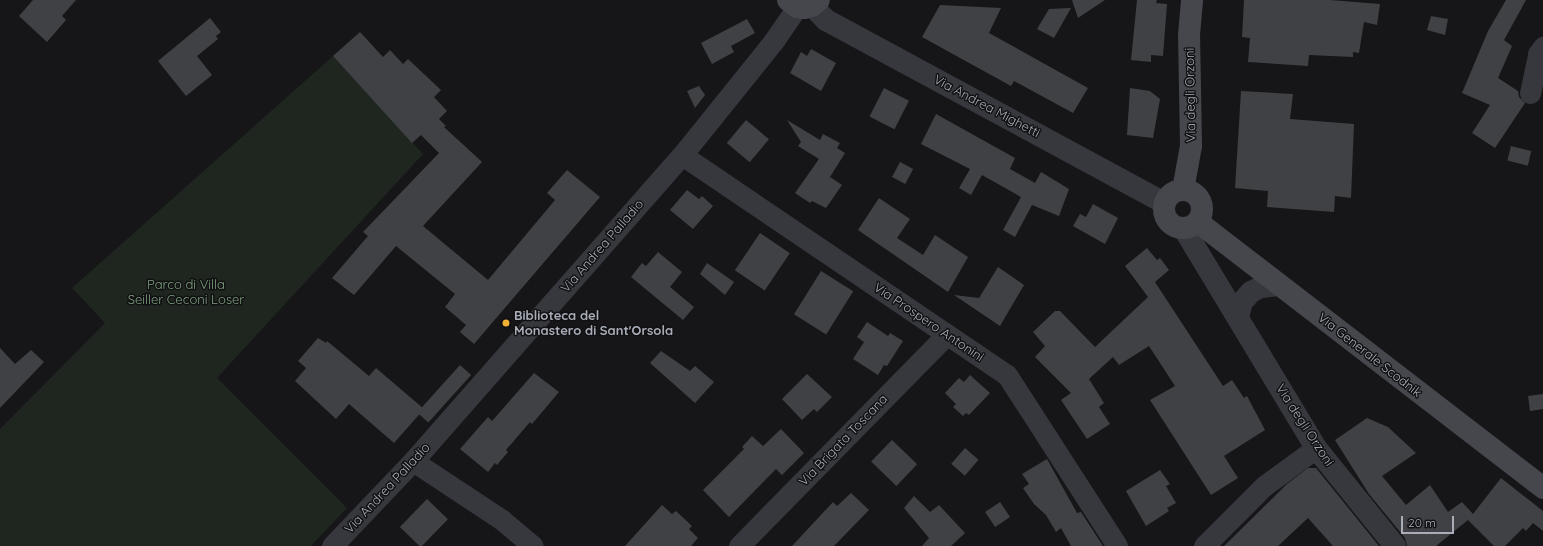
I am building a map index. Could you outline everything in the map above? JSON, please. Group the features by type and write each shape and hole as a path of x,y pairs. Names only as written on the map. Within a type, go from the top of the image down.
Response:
{"main road":[{"name":"Via degli Orzoni","path":"1183,190 1191,146 1189,35 1192,0"},
{"path":"1165,202 1175,192 1183,190 1190,191 1201,201 1203,208 1191,226"},
{"name":"Via degli Orzoni","path":"1165,202 1166,218 1170,224 1191,226"},
{"name":"Via Generale Scodnik","path":"1191,226 1279,285 1543,488"}],"street":[{"name":"Via Andrea Palladio","path":"332,546 413,460 682,154 804,3"},
{"name":"Via Andrea Mighetti","path":"804,3 832,23 1165,202"},
{"path":"1530,92 1538,54 1543,47"},
{"name":"Via Prospero Antonini","path":"682,154 1007,375 1117,546"},
{"name":"Via degli Orzoni","path":"1191,226 1238,318 1316,448 1395,546"},
{"path":"1238,318 1242,302 1251,292 1261,287 1279,285"},
{"name":"Via Brigata Toscana","path":"739,546 947,334"},
{"path":"1204,546 1264,486 1316,448"},
{"path":"413,460 502,520 532,546"}],"green space":[{"name":"Parco di Villa Seiller Ceconi Loser","path":"333,56 423,154 217,378 347,508 311,546 0,546 0,429 105,323 72,288"}],"building":[{"path":"33,0 76,0 62,16 66,20 47,42 19,16"},
{"path":"1072,0 1105,0 1078,18"},
{"path":"1137,0 1157,0 1156,3 1167,4 1163,56 1151,55 1151,62 1131,60"},
{"path":"1244,0 1330,0 1380,4 1377,25 1364,22 1359,53 1353,52 1353,57 1309,55 1308,66 1248,62 1250,38 1242,37"},
{"path":"1506,0 1526,0 1504,40 1512,46 1498,78 1518,91 1519,97 1525,103 1495,148 1472,133 1490,105 1462,93 1488,31"},
{"path":"940,5 1001,8 989,33 1088,88 1073,113 1014,81 1011,86 922,37"},
{"path":"1071,8 1054,38 1037,29 1049,9"},
{"path":"1431,16 1448,19 1445,35 1427,30"},
{"path":"210,18 221,32 216,36 218,39 197,56 212,75 186,96 158,61"},
{"path":"747,19 755,33 731,46 734,52 712,64 701,43"},
{"path":"360,32 383,57 390,50 403,64 408,59 441,90 434,97 447,111 439,119 446,126 444,127 482,162 423,226 488,280 555,200 547,193 567,170 600,197 474,344 460,332 466,325 445,307 455,294 396,246 354,295 332,278 368,236 363,232 439,153 421,135 412,143 333,56"},
{"path":"811,49 836,63 821,91 790,73 801,52 807,56"},
{"path":"699,86 705,95 695,108 687,91"},
{"path":"884,88 909,101 894,129 869,117"},
{"path":"1130,88 1150,91 1160,99 1153,138 1127,135"},
{"path":"1241,91 1293,94 1290,119 1354,124 1351,198 1335,196 1334,212 1267,207 1268,191 1235,188"},
{"path":"936,114 1015,158 1010,169 1035,183 1041,172 1069,189 1059,216 1032,205 1015,237 1003,230 1021,197 982,175 971,195 959,188 970,169 921,144"},
{"path":"746,120 769,139 750,162 727,143"},
{"path":"787,120 820,140 823,134 840,143 837,148 845,153 830,177 842,185 826,208 812,201 810,203 795,193 819,159 798,146 801,142"},
{"path":"1511,146 1531,151 1528,166 1507,161"},
{"path":"900,162 913,169 905,184 892,177"},
{"path":"687,190 699,199 702,196 713,206 693,229 670,210"},
{"path":"879,198 910,219 897,238 923,255 935,235 968,257 948,292 858,230"},
{"path":"1093,204 1118,218 1105,244 1073,226 1080,214 1086,217"},
{"path":"760,233 790,253 765,290 735,270"},
{"path":"1147,248 1157,260 1160,258 1169,270 1155,282 1223,386 1232,380 1244,398 1247,396 1265,430 1224,456 1238,478 1211,495 1150,400 1175,386 1149,346 1119,365 1113,357 1089,379 1104,403 1099,407 1110,424 1087,439 1061,400 1071,393 1035,357 1045,346 1033,332 1055,311 1060,311 1095,347 1148,297 1125,266"},
{"path":"658,252 682,272 670,287 694,307 683,320 631,277 642,263 646,266"},
{"path":"707,263 734,282 725,295 700,274"},
{"path":"998,267 1024,285 1000,326 954,295 979,298"},
{"path":"821,271 853,291 826,334 794,314"},
{"path":"867,322 888,336 890,333 903,341 887,366 884,365 878,375 853,359 864,342 857,337"},
{"path":"318,338 326,343 327,341 369,376 376,368 424,409 394,443 349,404 336,419 295,381 306,368 298,361"},
{"path":"0,348 15,364 31,350 44,362 0,408"},
{"path":"661,351 690,371 695,366 714,382 695,403 650,363"},
{"path":"460,365 471,375 428,423 417,413"},
{"path":"534,373 559,392 532,424 530,422 506,450 508,452 497,465 495,463 488,472 460,449 488,417 492,421"},
{"path":"807,374 832,397 817,412 814,409 802,420 782,399"},
{"path":"970,375 990,393 969,415 966,413 963,416 953,407 956,404 945,393 959,378 964,382"},
{"path":"1543,394 1543,409 1530,411 1528,396"},
{"path":"1367,418 1388,427 1416,453 1382,476 1406,505 1430,485 1448,512 1462,502 1473,514 1501,478 1543,511 1543,531 1533,523 1526,531 1523,528 1505,546 1494,546 1468,520 1436,546 1407,546 1405,538 1369,494 1335,440"},
{"path":"781,429 804,453 782,475 776,469 729,517 703,490 744,449 742,447 752,436 763,446"},
{"path":"892,440 917,464 896,486 871,462"},
{"path":"965,448 979,460 965,476 951,464"},
{"path":"1047,459 1077,513 1081,512 1103,546 1071,546 1061,528 1056,532 1046,515 1034,504 1023,488 1029,484 1022,474"},
{"path":"1308,468 1316,468 1379,546 1333,546 1308,518 1278,546 1224,546 1287,484"},
{"path":"1160,470 1170,484 1166,486 1176,503 1167,508 1169,511 1146,526 1126,491"},
{"path":"851,493 869,510 834,546 792,546 833,502 837,506"},
{"path":"914,496 930,512 939,505 965,533 951,546 922,546 929,538 904,508"},
{"path":"427,499 448,519 422,546 420,546 400,527"},
{"path":"1000,502 1010,517 995,527 985,512"},
{"path":"662,505 672,514 676,511 692,526 689,529 698,538 691,546 625,546"}],"place":[{"name":"Biblioteca del Monastero di Sant'Orsola","path":"506,323"}]}
